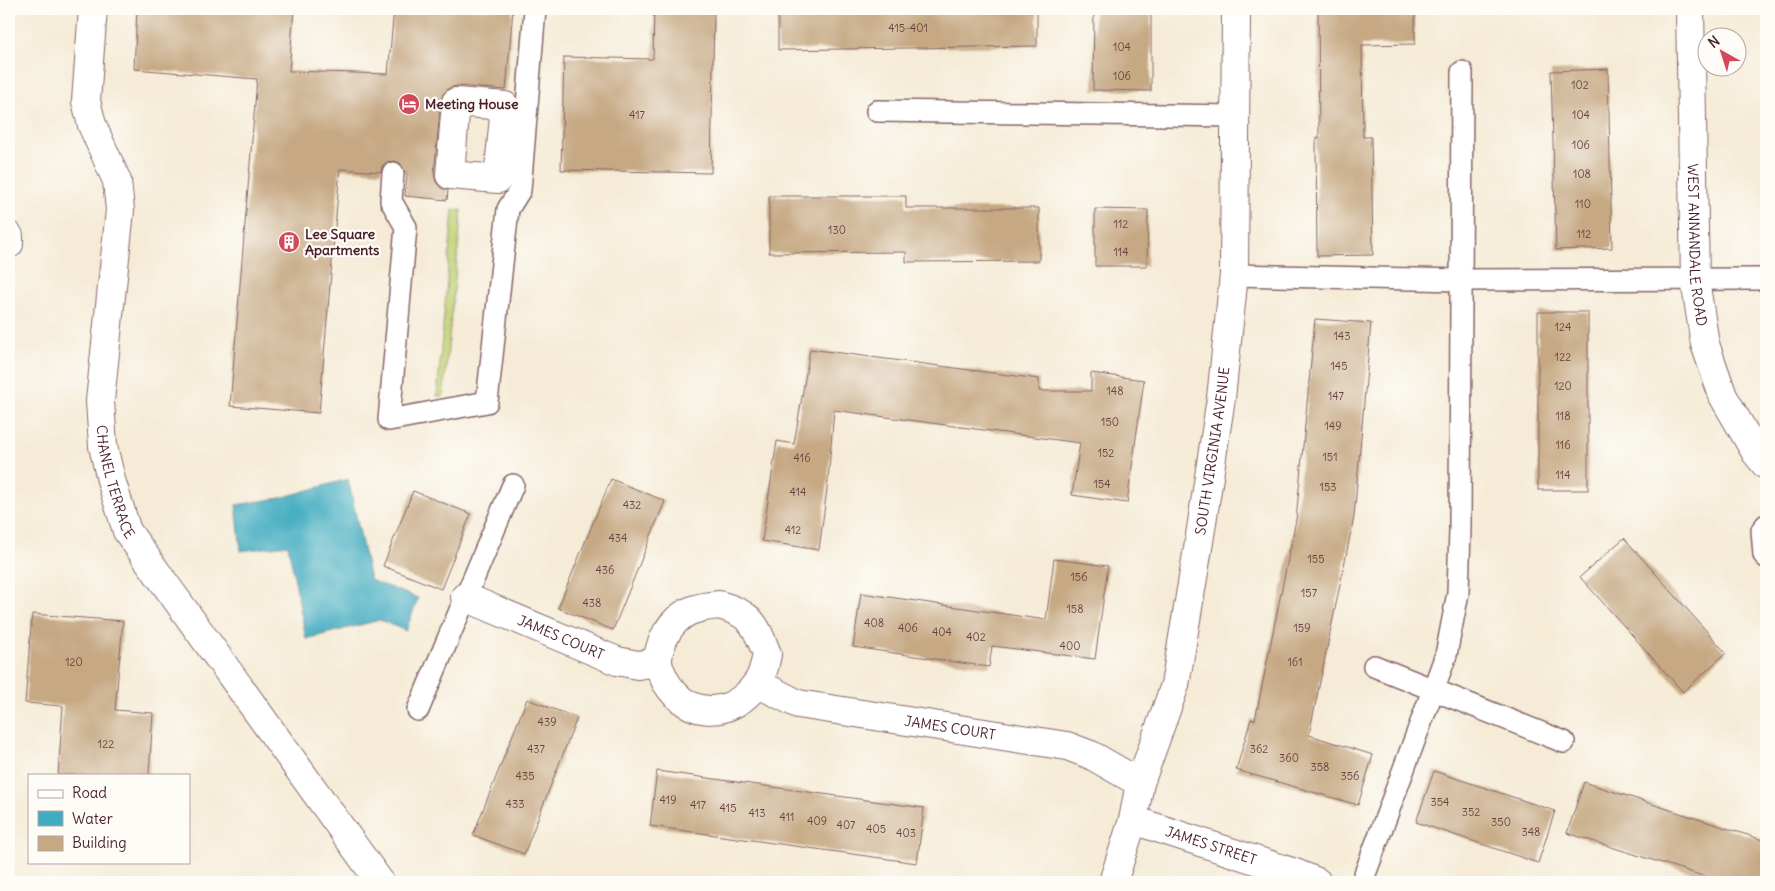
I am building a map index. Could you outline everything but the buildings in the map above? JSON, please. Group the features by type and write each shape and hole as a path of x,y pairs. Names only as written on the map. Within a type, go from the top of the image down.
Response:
{"street":[{"name":"CHANEL TERRACE","path":"93,9 86,101 92,125 117,181 120,210 100,401 103,446 111,480 127,531 380,882"},
{"name":"SOUTH VIRGINIA AVENUE","path":"1113,882 1133,820 1140,784 1176,685 1200,542 1221,398 1234,275 1236,9"},
{"name":"WEST ANNANDALE ROAD","path":"1690,9 1695,280 1706,344 1723,396 1756,453 1766,465"},
{"path":"9,236 9,244"},
{"name":"JAMES COURT","path":"465,598 617,661 638,665 657,662"},
{"path":"719,605 737,610 752,622 768,654 758,683 736,704 722,708 694,708 683,702 673,692 657,662 661,642 674,622 692,609 719,605"},
{"name":"JAMES COURT","path":"758,683 798,704 1067,746 1091,756 1140,784"},
{"name":"JAMES STREET","path":"1133,820 1295,873 1317,882"}],"lane":[{"path":"393,173 391,201 406,227 389,420 487,402 508,209 520,190 535,9"},
{"path":"1362,882 1446,655 1458,594 1460,530 1462,72"},
{"path":"877,111 1235,116"},
{"path":"1234,275 1460,280 1766,279"},
{"path":"418,710 513,485"},
{"path":"1766,525 1762,530 1764,555 1766,557"},
{"path":"1374,666 1564,742"}],"green space":[{"path":"453,210 462,210 443,397 437,396"}],"water":[{"path":"348,479 370,580 418,598 406,631 380,620 306,639 288,545 241,551 236,505 280,498"}],"place":[{"name":"Meeting House","path":"409,104"},
{"name":"Lee Square Apartments","path":"289,242"}]}
